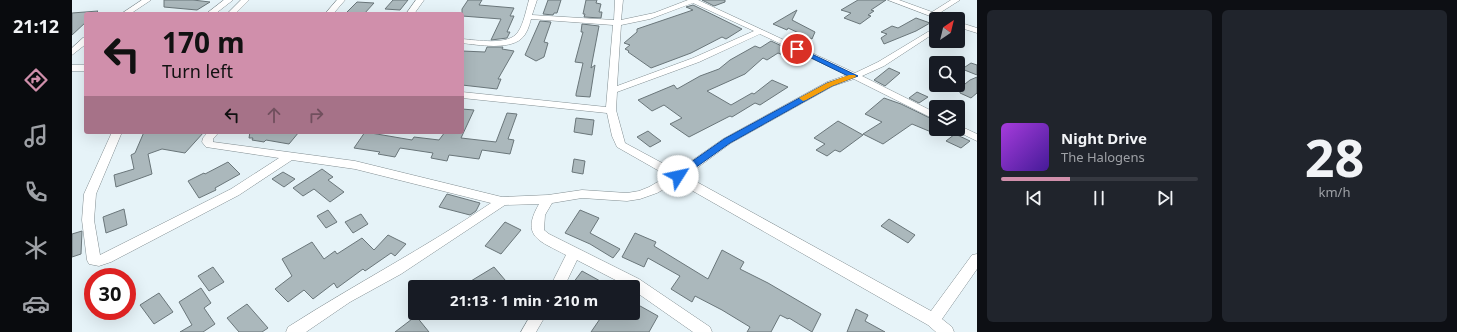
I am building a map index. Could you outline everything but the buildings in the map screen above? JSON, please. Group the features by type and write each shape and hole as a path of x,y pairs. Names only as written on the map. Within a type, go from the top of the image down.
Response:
{"street":[{"path":"128,12 147,0"},
{"path":"213,12 229,0"},
{"path":"233,12 245,0"},
{"path":"331,12 341,0"},
{"path":"411,12 420,0"},
{"path":"464,42 505,43 515,40 521,34 533,0"},
{"path":"619,0 614,90 611,110 617,136 621,145 933,320 948,332"},
{"path":"528,17 618,23 644,19 693,0 854,76 929,114"},
{"path":"892,0 929,13"},
{"path":"936,12 956,0"},
{"path":"965,27 977,31"},
{"path":"614,90 696,60 759,32"},
{"path":"212,134 208,138 207,142 210,145 355,165 502,201 548,199 582,194 627,197 640,195 653,190 678,176 733,137 830,84 854,76 881,64 929,34"},
{"path":"72,52 84,42"},
{"path":"72,68 84,68"},
{"path":"464,95 611,110"},
{"path":"965,132 977,138"},
{"path":"116,134 90,194 88,220 92,252 94,260 99,261 153,235 235,192 289,157"},
{"path":"548,199 539,215 538,232 545,238 634,283 705,332"},
{"path":"293,332 345,298 396,270 472,222 502,201"},
{"path":"560,280 574,252"},
{"path":"933,320 977,259"},
{"path":"528,332 536,320"}],"slow traffic":[{"path":"803,98 830,84 852,77"}],"route":[{"path":"678,176 727,141 830,84 854,76 797,49"}]}
